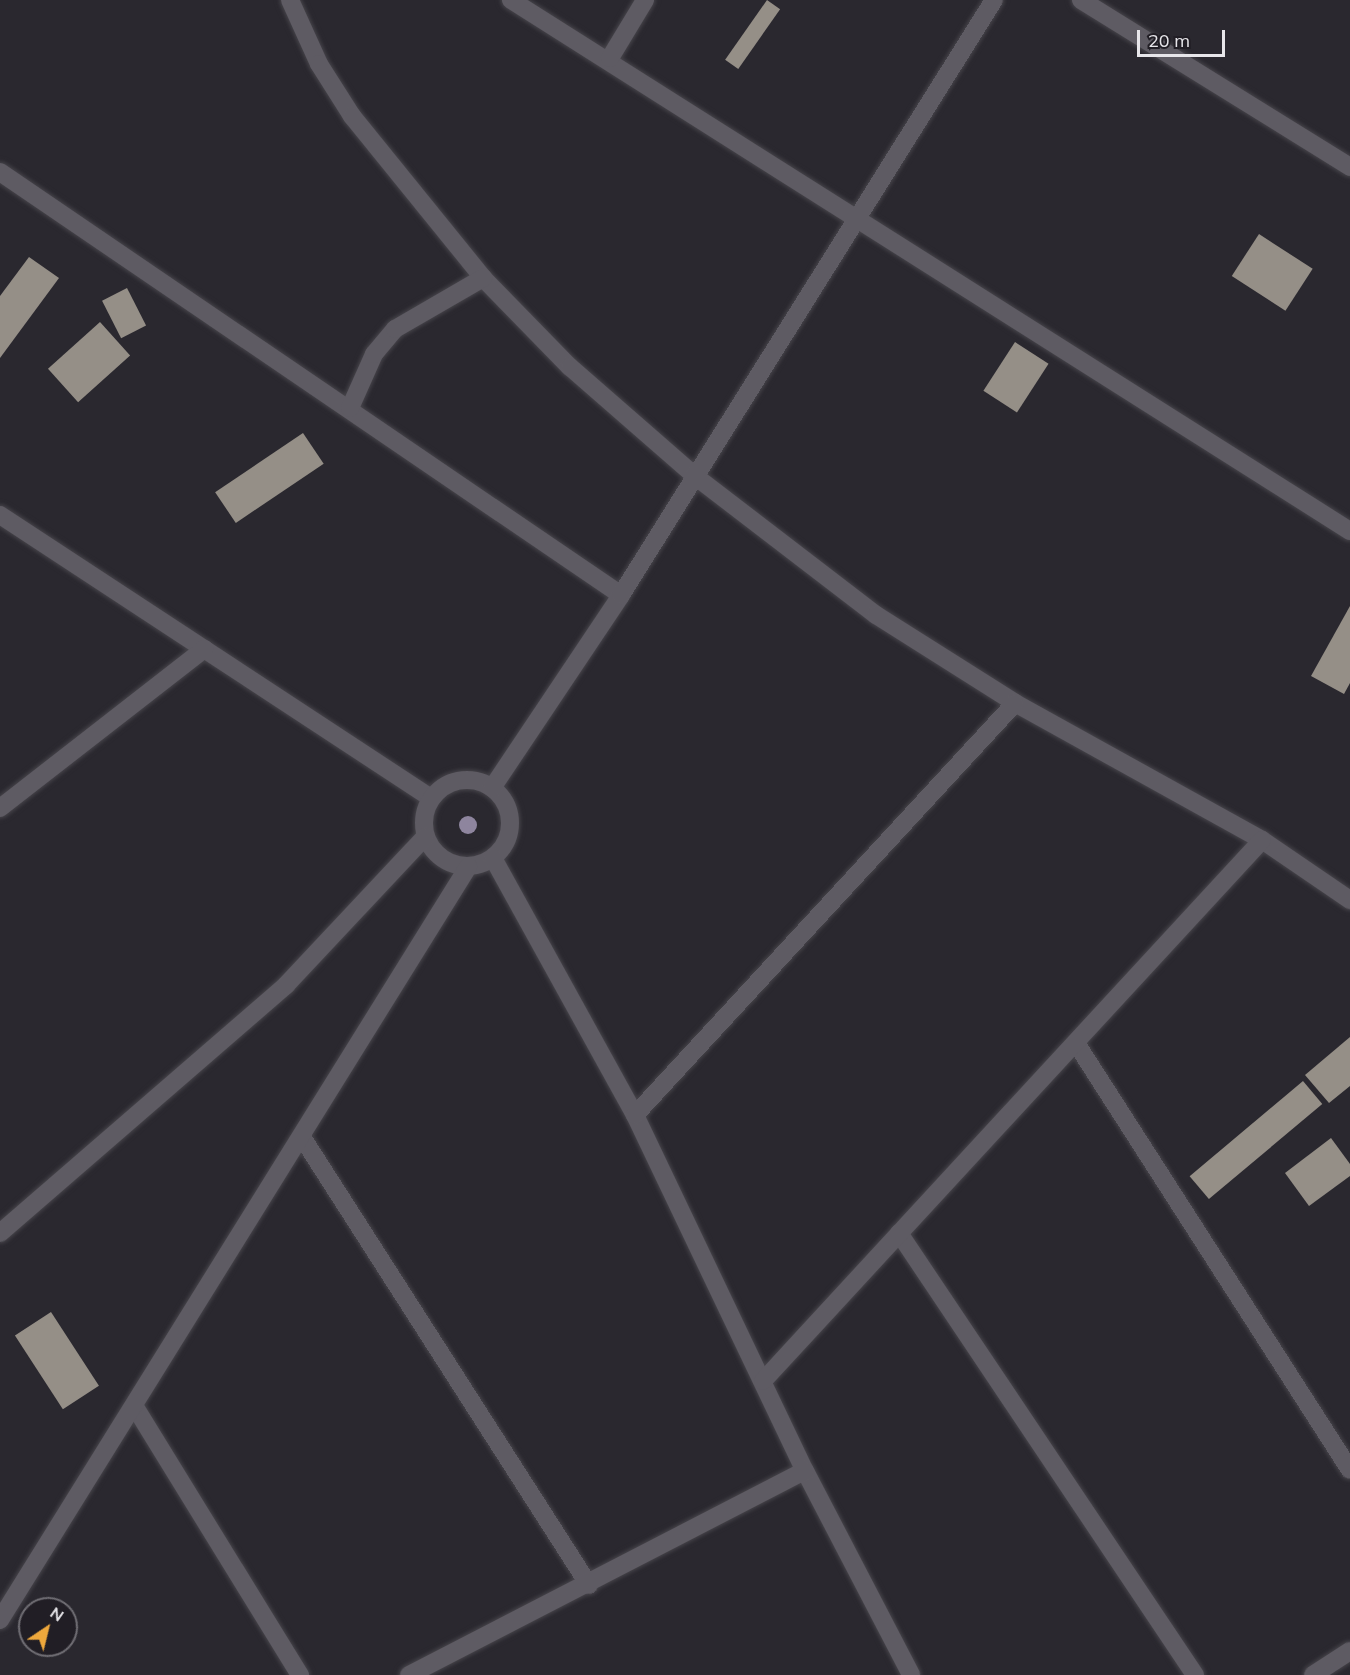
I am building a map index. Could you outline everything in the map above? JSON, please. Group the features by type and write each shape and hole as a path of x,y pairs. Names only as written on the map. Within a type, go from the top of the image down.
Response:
{"street":[{"path":"290,0 319,64 352,116 483,278 570,367 695,476 876,615 1015,703 1262,840 1350,900"},
{"path":"511,0 610,58 855,220 1350,531"},
{"path":"610,58 645,0"},
{"path":"492,788 621,595 994,0"},
{"path":"1081,0 1350,166"},
{"path":"0,172 350,408 621,595"},
{"path":"350,408 374,354 395,329 483,278"},
{"path":"0,515 431,798"},
{"path":"0,808 204,649"},
{"path":"635,1115 1015,703"},
{"path":"466,780 492,788 508,809 510,822 503,848 493,858 468,867 442,859 425,837 425,810 431,798 440,788 466,780"},
{"path":"0,1233 286,985 425,837"},
{"path":"763,1381 1262,840"},
{"path":"493,858 635,1115 805,1471 911,1675"},
{"path":"1,1615 135,1407 468,867"},
{"path":"1076,1043 1350,1470"},
{"path":"302,1137 589,1585"},
{"path":"899,1233 1195,1675"},
{"path":"135,1407 300,1675"},
{"path":"409,1675 589,1585 805,1471"},
{"path":"1313,1675 1350,1651"}],"building":[{"path":"767,0 780,9 738,69 725,60"},
{"path":"1259,234 1313,269 1285,311 1232,276"},
{"path":"29,257 59,278 0,358 0,296"},
{"path":"127,288 146,325 121,338 102,301"},
{"path":"100,322 130,355 78,402 48,369"},
{"path":"1015,342 1049,364 1017,412 983,391"},
{"path":"303,433 324,464 236,523 215,492"},
{"path":"1350,606 1350,683 1344,694 1311,676"},
{"path":"1350,1037 1350,1086 1329,1103 1305,1075"},
{"path":"1303,1081 1322,1104 1209,1199 1190,1176"},
{"path":"1331,1138 1350,1164 1350,1176 1309,1206 1285,1173"},
{"path":"51,1312 99,1386 63,1409 15,1335"}]}
